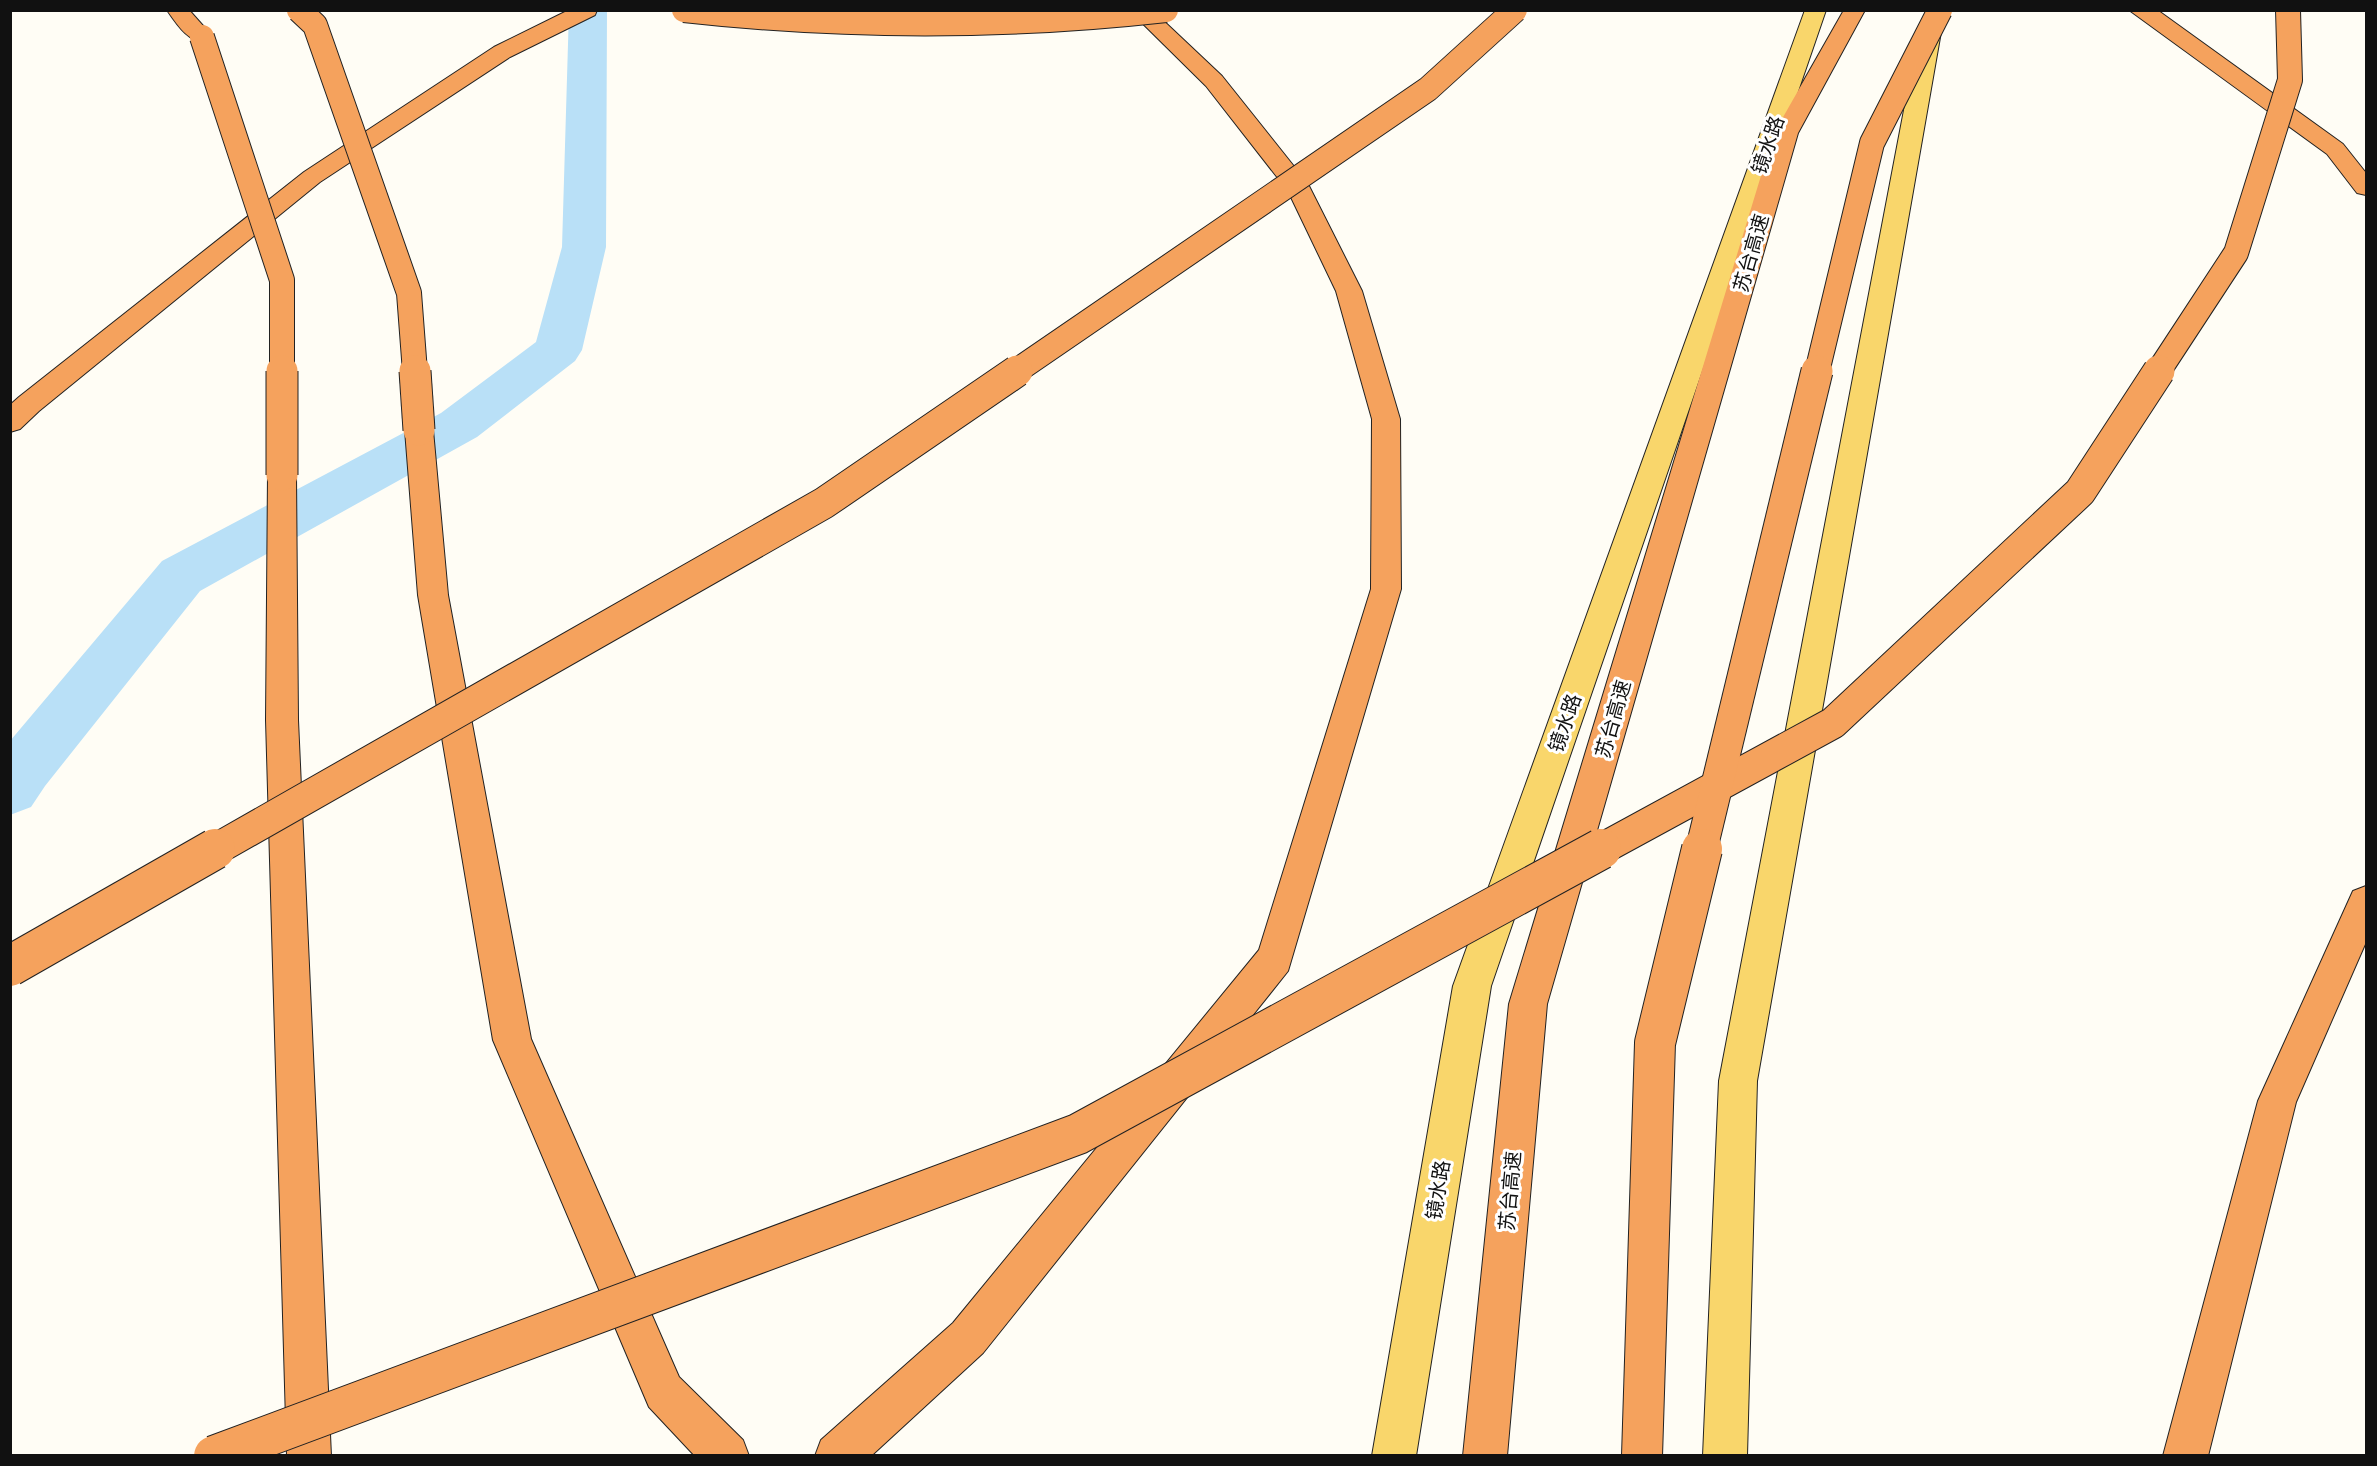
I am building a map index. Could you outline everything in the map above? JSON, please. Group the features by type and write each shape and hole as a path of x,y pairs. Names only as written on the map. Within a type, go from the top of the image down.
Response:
{"highway":[{"path":"177,10 202,37 282,280 282,720 309,1455"},
{"path":"299,10 315,25 409,293 433,595 512,1040 664,1392 727,1455"},
{"path":"20,413 312,177 502,52 586,10"},
{"path":"684,10 764,20 935,26 1081,21 1166,10"},
{"path":"837,1455 969,1338 1275,959 1386,589 1386,419 1349,291 1299,189 1214,81 1139,10"},
{"path":"10,966 824,503 1428,89 1515,10"},
{"name":"苏台高速","path":"1485,1455 1528,1004 1786,133 1855,10"},
{"path":"1642,1455 1655,1043 1872,144 1940,10"},
{"path":"2139,10 2152,17 2335,149 2367,188"},
{"path":"214,1455 1078,1134 1833,723 2080,492 2236,253 2290,80 2288,10"},
{"path":"2185,1455 2277,1101 2367,902"}],"main road":[{"name":"镜水路","path":"1394,1455 1472,986 1816,10"},
{"path":"1725,1455 1738,1081 1934,10"}],"waterway":[{"path":"10,789 24,768 181,576 459,425 558,350 584,247 588,10"}]}
